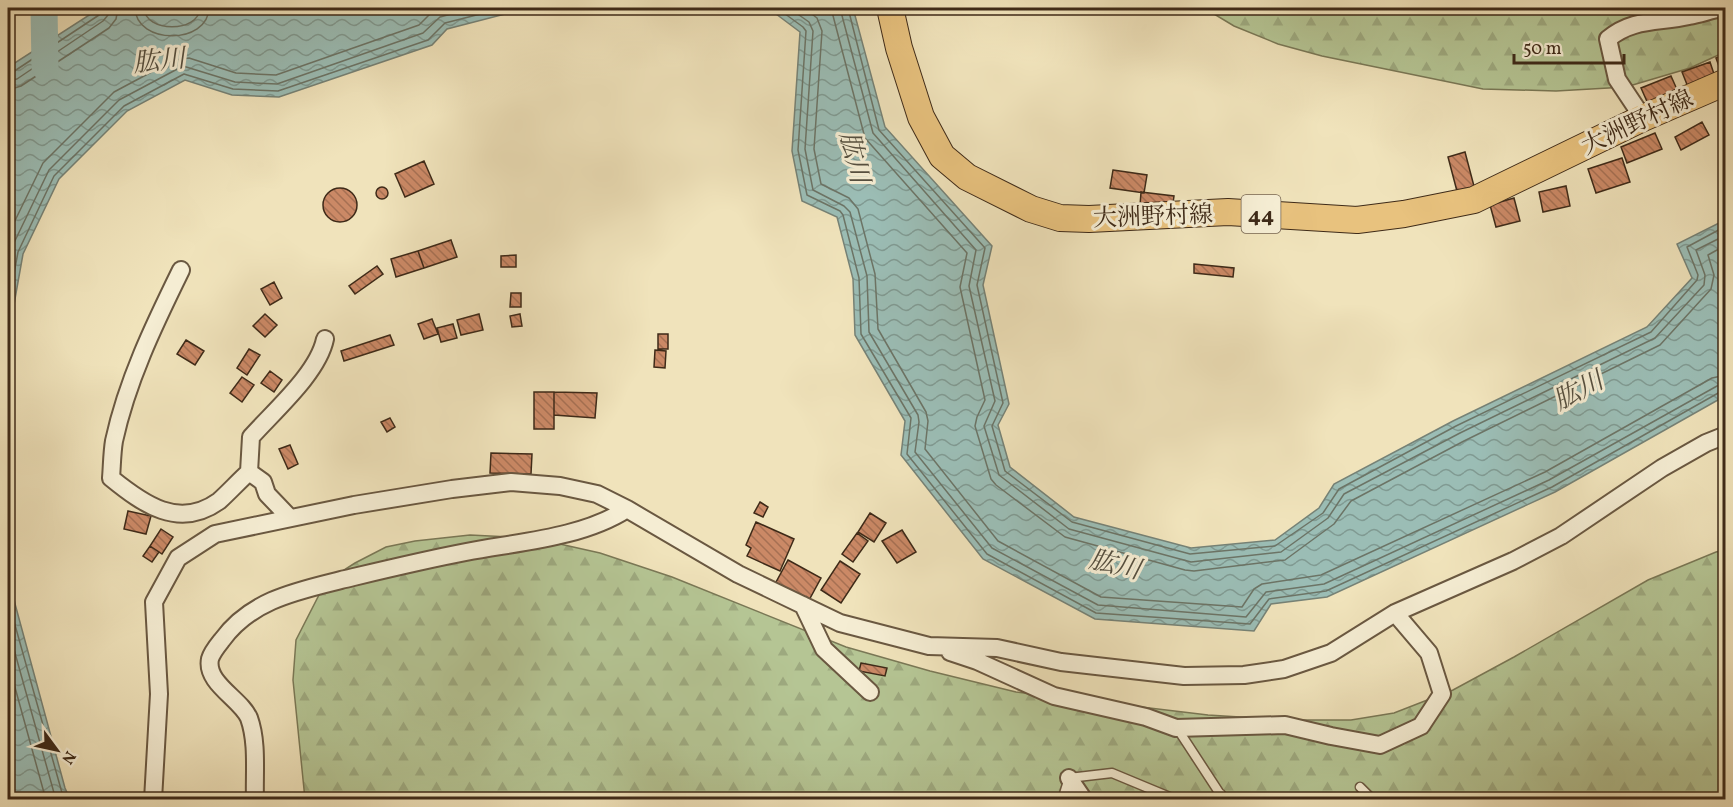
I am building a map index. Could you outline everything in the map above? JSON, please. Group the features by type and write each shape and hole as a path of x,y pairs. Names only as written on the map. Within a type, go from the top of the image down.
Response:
{"main road":[{"name":"大洲野村線","path":"890,8 899,48 921,117 942,156 967,177 1031,209 1060,218 1089,219 1228,212 1357,220 1404,214 1474,200 1643,118 1725,82"}],"street":[{"path":"1643,118 1617,79 1608,39 1620,28 1722,8"},
{"path":"182,270 160,312 134,374 114,442 111,478 132,495 159,510 187,515 218,502 249,472 251,436 305,378 322,352 325,339"},
{"path":"929,646 997,648 1061,662 1184,676 1245,675 1284,669 1331,653 1395,613 1514,561 1561,536 1662,468 1725,435"},
{"path":"249,472 263,482 267,494 290,518"},
{"path":"153,800 159,694 154,602 178,558 214,534 452,489 512,482 560,486 597,494 738,574 840,623 976,661 1054,696 1146,717 1176,728 1285,725 1380,745 1421,726 1442,694 1429,653 1395,613"},
{"path":"255,800 254,748 248,716 214,678 210,665 211,656 228,631 254,609 292,592 401,566 578,531 609,521 627,509"},
{"path":"802,605 824,649 870,692"},
{"path":"1069,778 1084,800"}],"lane":[{"path":"1176,728 1222,797 1211,800"},
{"path":"1062,800 1069,778 1112,773 1177,800"},
{"path":"1360,787 1373,800"}],"green space":[{"path":"1204,8 1725,8 1725,52 1690,68 1626,87 1556,91 1483,89 1322,56 1278,44 1234,26"},
{"path":"470,535 533,538 600,553 672,577 846,647 1016,692 1208,715 1289,720 1351,720 1394,713 1453,690 1648,580 1725,550 1725,799 305,799 293,680 296,640 319,595 333,577 386,547 415,541"}],"water":[{"name":"肱川","path":"100,8 137,8 173,13 204,8 528,8 447,29 432,45 279,97 232,95 185,80 127,111 59,179 23,254 8,338 8,71 10,66"},
{"name":"肱川","path":"768,8 853,8 885,127 992,246 983,285 1009,404 998,425 1010,467 1074,517 1191,548 1275,540 1319,508 1334,484 1453,421 1647,327 1692,278 1677,244 1725,220 1725,396 1555,492 1327,597 1271,604 1254,631 1095,619 983,559 901,455 905,421 855,335 853,279 837,217 802,201 792,151 800,32"},
{"path":"8,578 65,788 70,799 8,799"}],"building":[{"path":"1726,9 1726,35 1718,11"},
{"path":"1726,55 1726,71 1721,72 1716,58"},
{"path":"1710,62 1715,77 1688,87 1682,72"},
{"path":"1671,76 1679,94 1649,106 1641,88"},
{"path":"1702,122 1709,135 1681,150 1675,137"},
{"path":"1655,133 1662,149 1627,163 1621,147"},
{"path":"1465,152 1475,190 1458,195 1448,157"},
{"path":"1622,158 1630,182 1596,193 1588,169"},
{"path":"424,161 434,184 405,197 395,174"},
{"path":"1113,170 1147,175 1144,193 1110,188"},
{"path":"1566,186 1570,206 1543,212 1539,192"},
{"path":"384,187 388,193 384,199 380,199 376,191"},
{"path":"340,188 352,193 357,205 352,217 340,222 328,217 323,205 328,193"},
{"path":"1141,192 1174,196 1172,210 1140,206"},
{"path":"1514,198 1520,221 1496,227 1490,205"},
{"path":"451,240 457,257 424,268 418,251"},
{"path":"418,251 424,268 396,277 391,259"},
{"path":"516,255 516,267 501,267 501,256"},
{"path":"1194,264 1234,268 1233,277 1194,273"},
{"path":"377,266 383,274 355,294 349,286"},
{"path":"274,282 282,298 270,305 261,289"},
{"path":"511,293 521,293 521,307 510,307"},
{"path":"265,314 277,325 265,337 253,326"},
{"path":"479,314 483,330 461,335 457,320"},
{"path":"520,314 522,326 512,327 510,316"},
{"path":"432,319 438,334 424,339 418,324"},
{"path":"453,324 457,338 441,342 437,328"},
{"path":"658,334 668,334 668,349 658,349"},
{"path":"390,335 394,345 344,361 341,351"},
{"path":"186,340 204,351 195,365 177,354"},
{"path":"249,349 260,355 247,375 237,368"},
{"path":"655,350 666,351 665,368 654,367"},
{"path":"270,371 282,380 274,392 261,383"},
{"path":"242,377 254,385 242,402 230,393"},
{"path":"534,392 554,392 554,429 534,429"},
{"path":"554,392 597,393 595,418 554,415"},
{"path":"390,418 395,427 387,432 381,422"},
{"path":"290,445 298,464 288,469 279,449"},
{"path":"491,453 532,454 531,474 490,473"},
{"path":"760,502 768,507 763,517 754,513"},
{"path":"128,511 151,516 146,534 124,529"},
{"path":"870,513 886,523 874,542 858,532"},
{"path":"756,522 794,539 780,571 747,556 751,548 746,545"},
{"path":"161,529 173,537 162,554 150,546"},
{"path":"902,530 916,552 897,563 882,541"},
{"path":"857,533 868,541 853,562 842,554"},
{"path":"150,546 159,552 152,562 143,556"},
{"path":"788,560 821,578 808,602 775,584"},
{"path":"840,561 860,574 841,603 821,590"},
{"path":"861,663 887,668 885,676 859,671"}],"waterway":[{"path":"44,8 45,67"}]}
